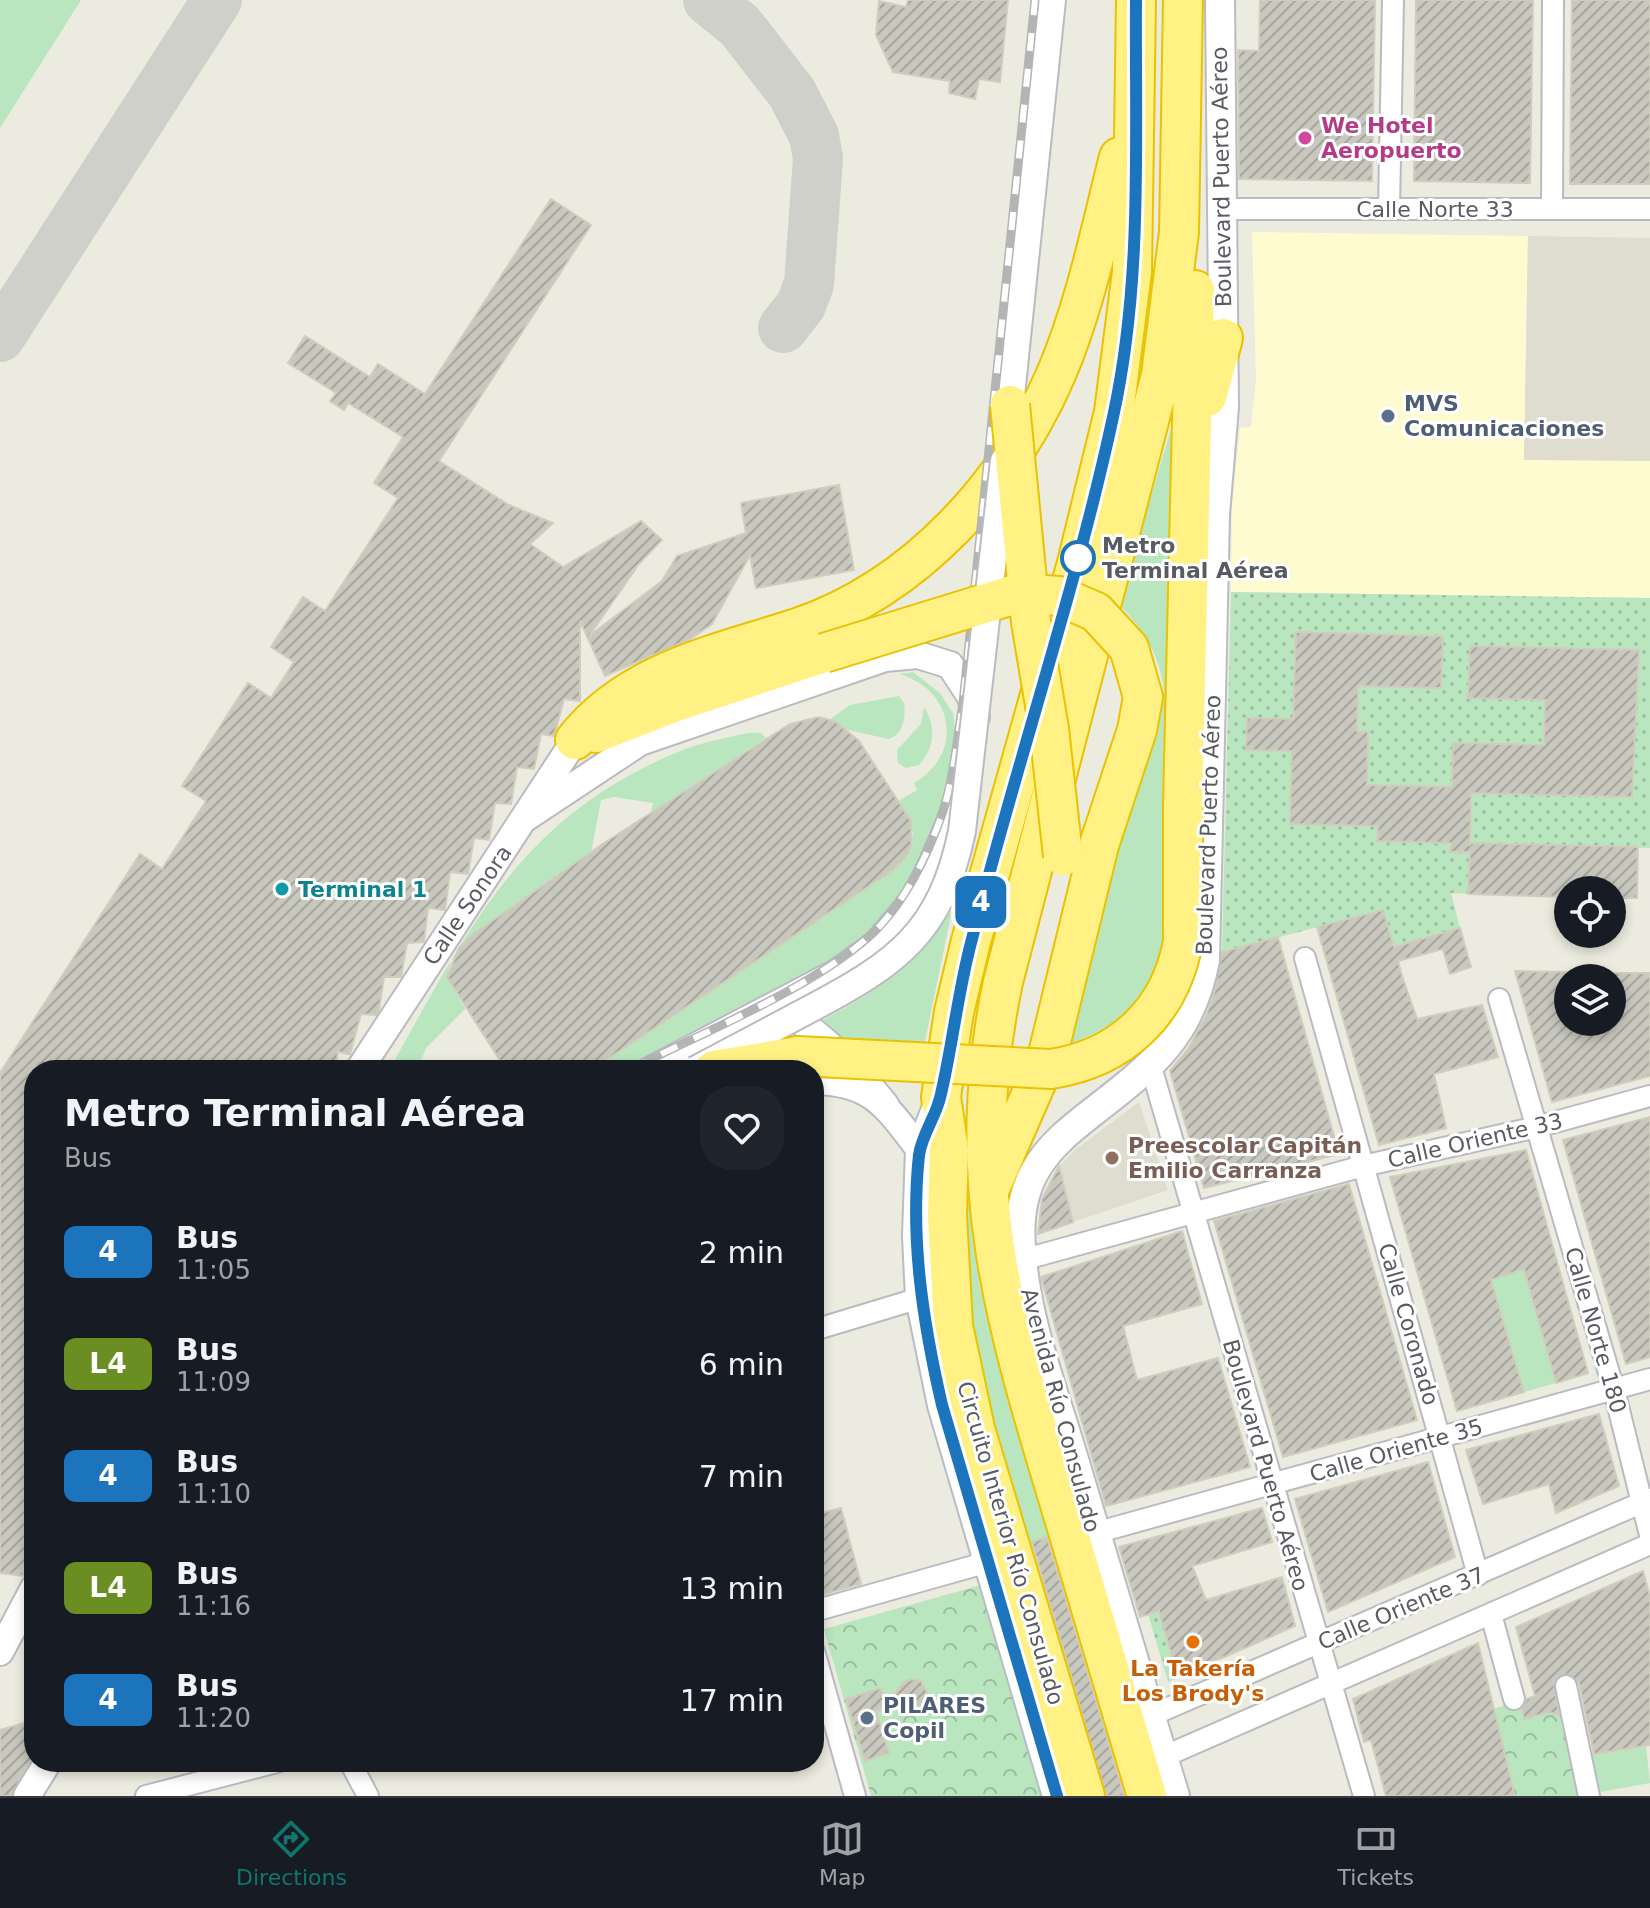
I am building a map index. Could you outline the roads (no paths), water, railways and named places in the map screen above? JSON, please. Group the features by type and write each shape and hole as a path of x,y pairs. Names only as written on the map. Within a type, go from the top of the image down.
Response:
{"highway":[{"path":"941,1097 954,1012 971,941 1077,563 1114,412 1132,272 1136,0"},
{"path":"1147,1796 1007,1323 995,1263 987,1196 985,1116 989,1045 1003,982 1155,404 1175,281 1182,165 1183,0"},
{"path":"813,640 894,579 951,530 994,480 1026,431 1057,372 1096,254 1135,77"},
{"path":"774,1060 798,1056 1051,1069 1081,1063 1115,1048 1148,1022 1179,962 1183,942 1195,230 1182,165"},
{"path":"1190,478 1223,338"},
{"path":"1010,405 1031,622 1049,729 1063,856 1059,946 1036,1042 1029,1093"},
{"path":"575,740 653,710 813,640 1019,593 1059,596 1096,612 1129,648 1143,697 1137,730 1099,845 1047,1058 1029,1093 987,1196"},
{"name":"Circuito Interior Río Consulado","path":"941,1097 949,1150 949,1277 961,1372 975,1429 1085,1796"},
{"path":"1062,1512 1110,1582"},
{"path":"1052,1779 1071,1796"}],"main road":[{"name":"Boulevard Puerto Aéreo","path":"1151,1067 1178,1034 1196,997 1208,937 1214,528 1222,434 1220,0"},
{"name":"Avenida Río Consulado","path":"1151,1067 1072,1128 1043,1158 1033,1174 1022,1211 1022,1260 1035,1327 1175,1796"},
{"path":"941,1097 920,1150 917,1236 920,1298 942,1405 1052,1779"}],"street":[{"path":"714,1060 853,987 885,966 913,940 948,886 962,831 1052,0"},
{"path":"1389,208 1393,0"},
{"path":"1552,209 1553,0"},
{"name":"Calle Norte 33","path":"1220,209 1650,209"},
{"path":"527,817 616,757 665,732 885,658 918,655 950,665 964,683 976,715 963,793 919,894 891,931 859,959 670,1060"},
{"name":"Calle Sonora","path":"366,1060 575,740"},
{"name":"Calle Coronado","path":"1305,958 1478,1575"},
{"name":"Calle Norte 180","path":"1499,999 1646,1500 1650,1535"},
{"path":"777,1005 817,1031 839,1051 920,1150"},
{"name":"Boulevard Puerto Aéreo","path":"1151,1067 1364,1796"},
{"path":"824,1082 858,1087 886,1106"},
{"name":"Calle Oriente 33","path":"1022,1260 1194,1210 1363,1166 1537,1127 1650,1096"},
{"path":"824,1327 920,1298"},
{"name":"Calle Oriente 35","path":"1095,1533 1650,1379"},
{"name":"Calle Oriente 37","path":"1150,1716 1646,1500"},
{"name":"Calle Oriente 37","path":"1163,1757 1650,1544"},
{"path":"824,1608 988,1562"},
{"path":"0,1631 24,1601"},
{"path":"0,1652 24,1606"},
{"path":"1491,1614 1514,1699"},
{"path":"824,1686 855,1796"},
{"path":"1566,1686 1589,1796"},
{"path":"27,1796 42,1772"},
{"path":"157,1795 241,1772"},
{"path":"355,1772 368,1796"}],"railway":[{"path":"649,1060 794,988 854,949 878,928 899,902 924,858 943,811 963,703 1035,0"}],"place":[{"name":"We Hotel Aeropuerto","path":"1305,138"},
{"name":"MVS Comunicaciones","path":"1388,416"},
{"name":"Metro Terminal Aérea","path":"1078,558"},
{"name":"Terminal 1","path":"282,889"},
{"name":"Preescolar Capitán Emilio Carranza","path":"1112,1158"},
{"name":"La Takería Los Brody's","path":"1193,1642"},
{"name":"PILARES Copil","path":"867,1718"}]}
